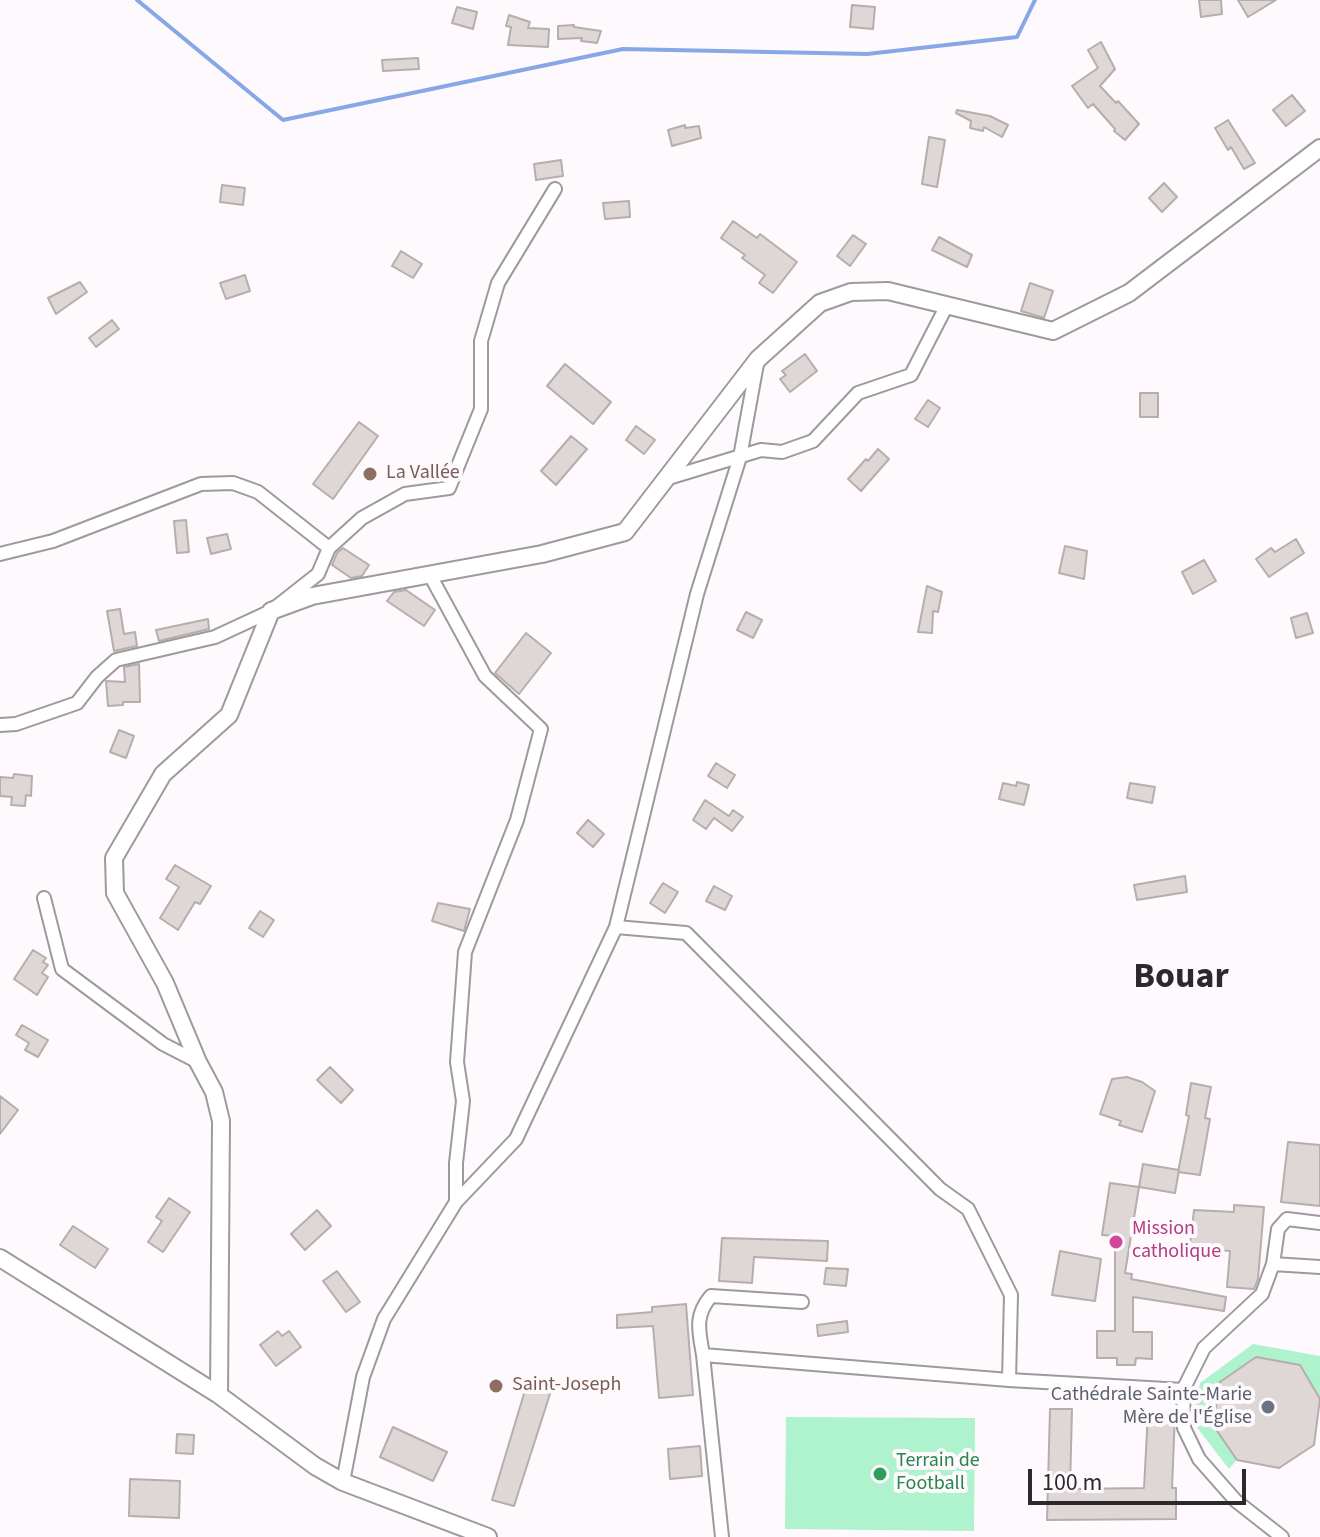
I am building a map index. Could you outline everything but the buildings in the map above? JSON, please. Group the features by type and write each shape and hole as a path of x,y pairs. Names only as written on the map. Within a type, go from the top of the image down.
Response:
{"street":[{"path":"0,725 16,724 77,703 97,677 116,660 215,637 312,596 542,554 625,532 758,359 820,303 851,292 888,291 1053,331 1129,293 1320,148"},
{"path":"219,1395 221,1121 214,1092 165,983 115,893 114,858 163,774 229,715 271,611 318,574 329,548 362,518 405,494 449,488 481,409 481,341 498,283 555,189"},
{"path":"665,479 761,450 782,452 813,441 858,393 911,375 947,305"},
{"path":"343,1482 363,1377 384,1319 456,1202 516,1139 616,927 697,594 740,457 758,359"},
{"path":"0,554 53,541 201,484 233,483 258,492 329,548"},
{"path":"430,575 485,676 541,729 517,820 465,952 457,1062 463,1101 456,1163 456,1202"},
{"path":"44,898 62,969 163,1044 198,1062"},
{"path":"616,927 686,933 940,1189 968,1209 1011,1295 1009,1380"},
{"path":"1282,1537 1236,1501 1199,1459 1184,1428 1183,1390 1204,1348 1262,1294 1273,1264 1278,1229 1287,1219 1320,1223"},
{"path":"0,1258 219,1395 315,1466 343,1482 488,1537"},
{"path":"1273,1264 1320,1267"},
{"path":"722,1537 699,1326 701,1308 711,1296 802,1302"},
{"path":"703,1355 1009,1380 1183,1390"}],"green space":[{"path":"1253,1344 1320,1356 1320,1399 1300,1365 1256,1357 1220,1382 1213,1425 1237,1460 1229,1469 1192,1421 1200,1383"},
{"name":"Terrain de Football","path":"786,1417 975,1418 974,1531 785,1529"}],"waterway":[{"path":"137,0 283,120 623,49 867,54 1017,37 1035,0"}],"place":[{"name":"La Vallée","path":"370,474"},
{"name":"Mission catholique","path":"1116,1242"},
{"name":"Saint-Joseph","path":"496,1386"},
{"name":"Cathédrale Sainte-Marie Mère de l'Église","path":"1268,1407"},
{"name":"Terrain de Football","path":"880,1474"}],"district":[{"name":"Bouar","path":"1181,979"}]}
